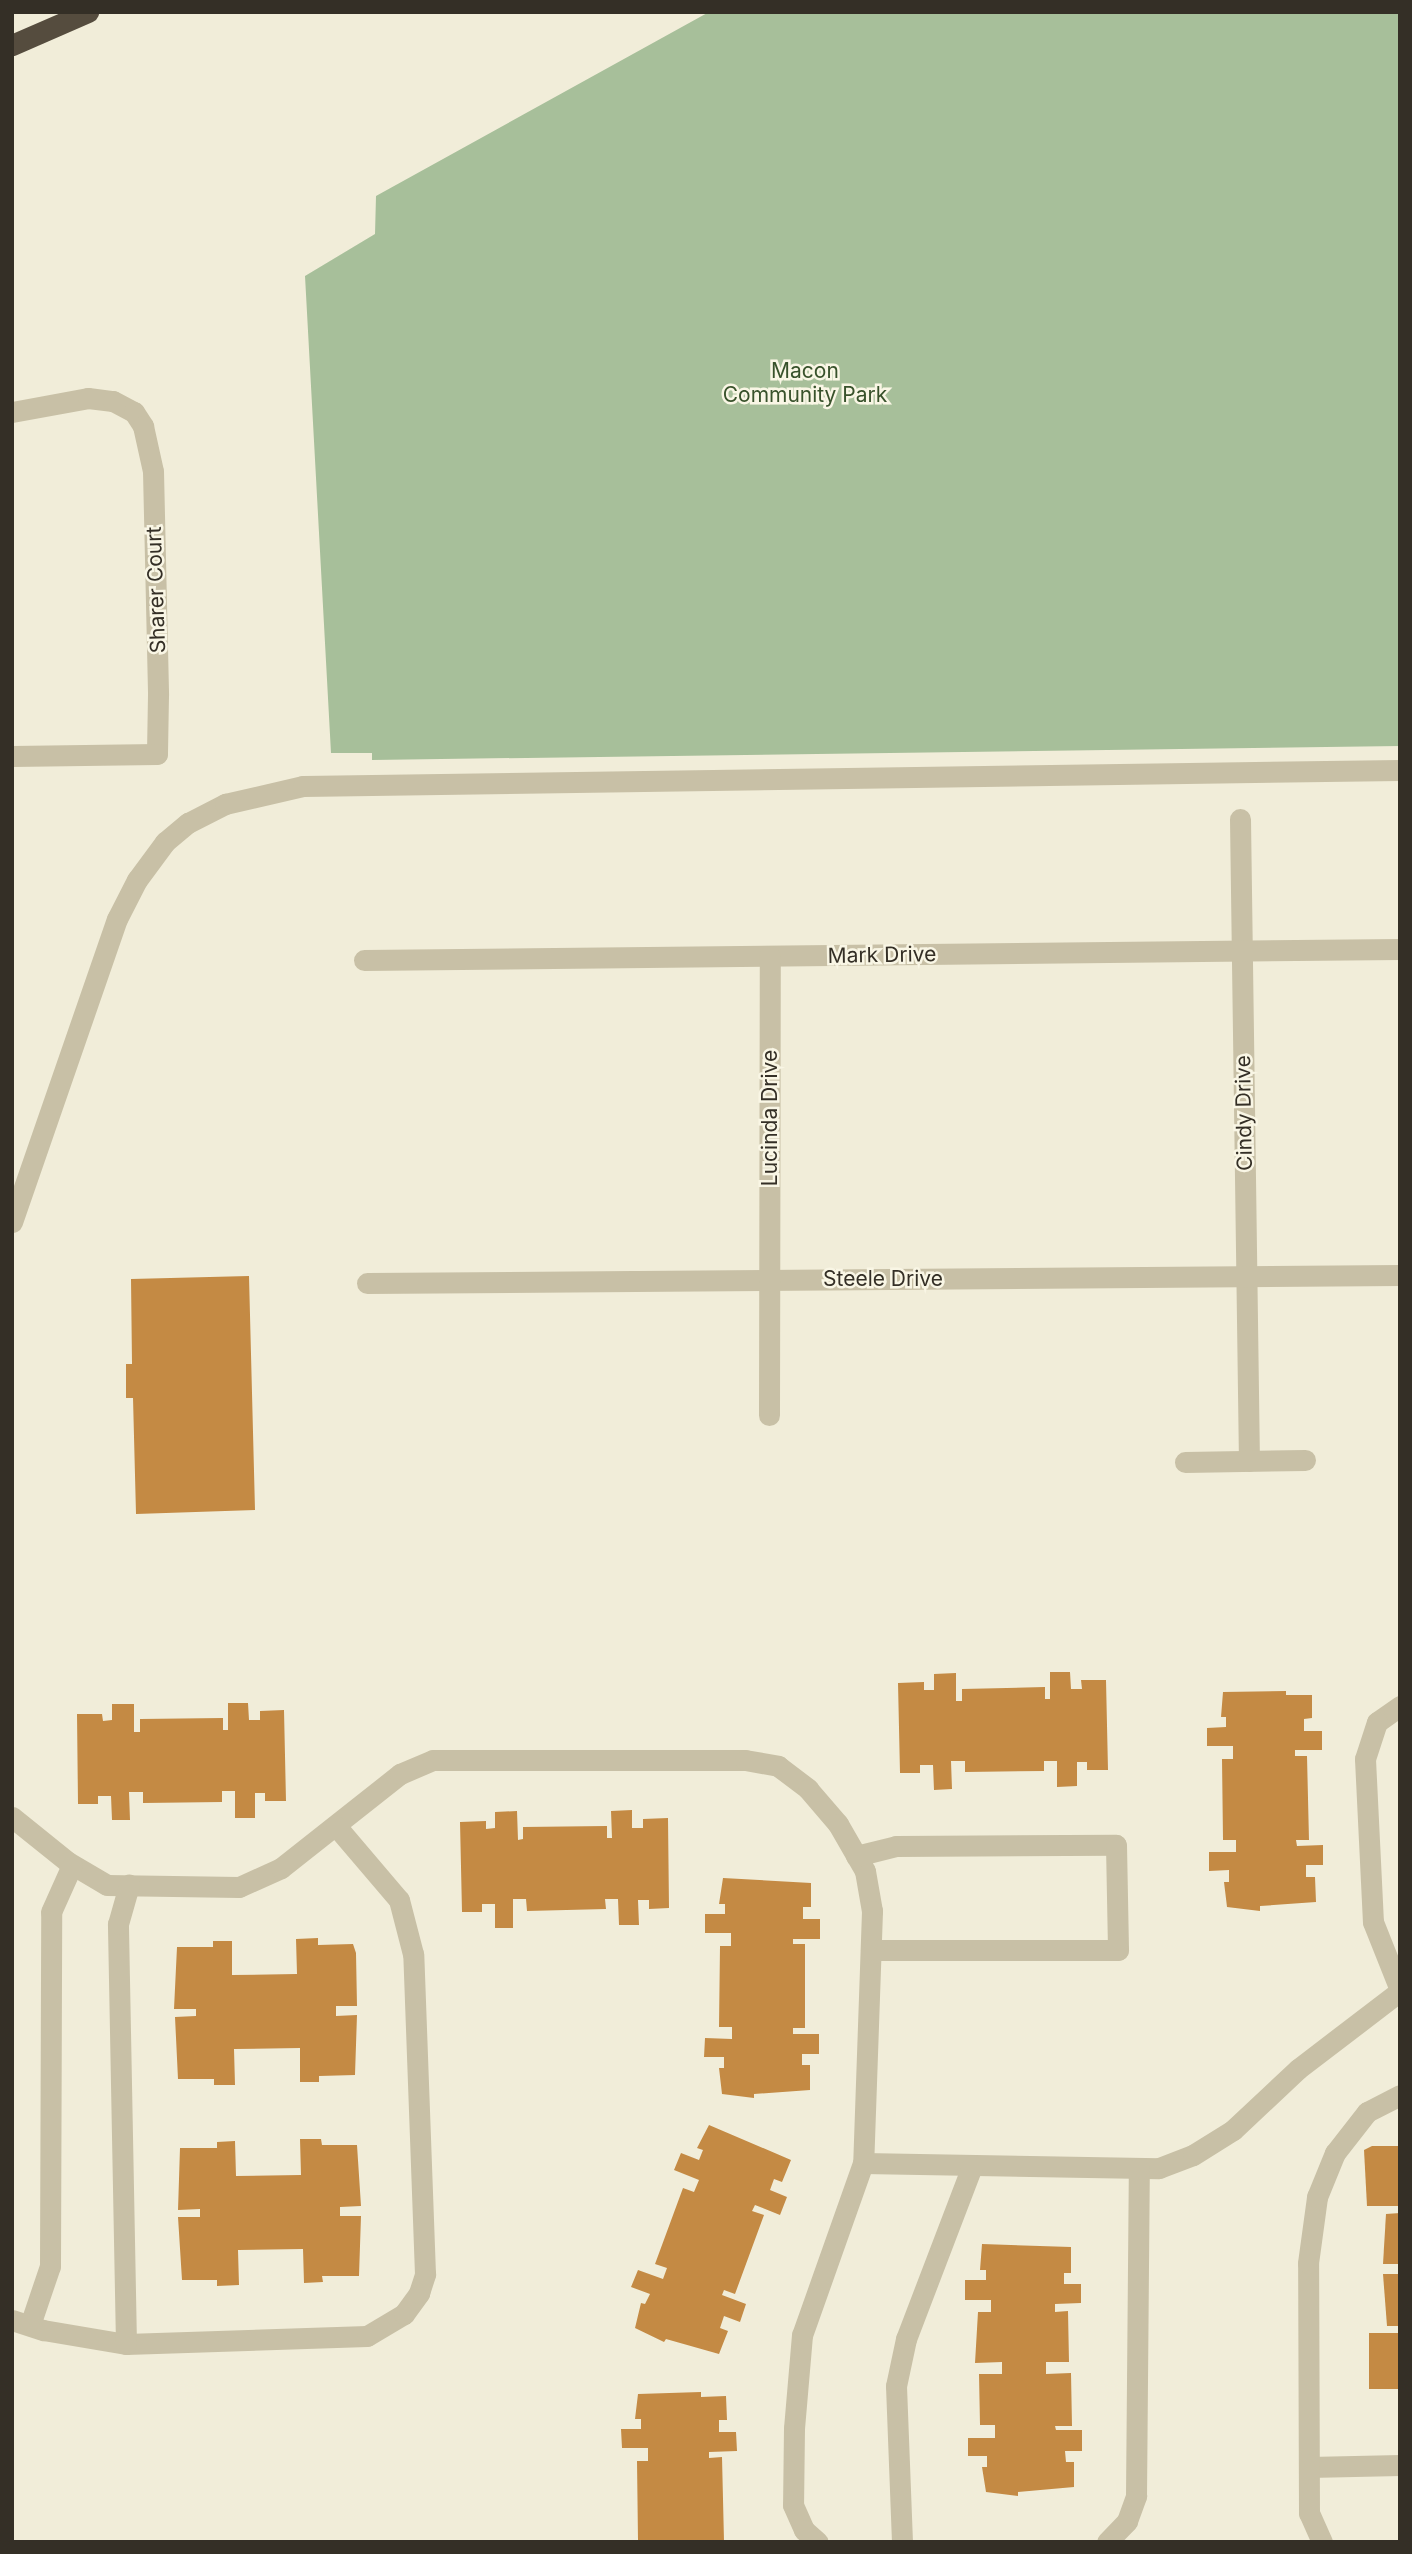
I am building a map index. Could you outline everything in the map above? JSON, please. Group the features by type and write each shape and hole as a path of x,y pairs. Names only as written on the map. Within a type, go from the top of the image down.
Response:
{"highway":[{"path":"12,45 88,12"}],"street":[{"name":"Sharer Court","path":"12,412 88,398 113,401 134,412 144,426 153,471 159,695 157,754 12,756"},
{"path":"12,1222 117,919 136,880 165,842 188,823 225,804 303,786 1400,770"},
{"name":"Cindy Drive","path":"1240,819 1249,1461"},
{"name":"Mark Drive","path":"364,960 1400,949"},
{"name":"Lucinda Drive","path":"769,1415 770,956"},
{"name":"Steele Drive","path":"366,1283 1400,1275"},
{"path":"1185,1462 1305,1460"},
{"path":"863,2163 1159,2168 1193,2155 1233,2130 1298,2069 1400,1990 1373,1922 1366,1759 1377,1722 1400,1706"},
{"path":"12,1817 72,1865 107,1885 239,1887 281,1868 400,1774 433,1760 745,1760 778,1766 808,1789 838,1824 865,1871 872,1910 863,2163 802,2335 793,2505 804,2530 818,2542"},
{"path":"72,1865 51,1912 50,2266 21,2322 126,2344 367,2336 404,2314 419,2293 425,2274 413,1954 398,1900 336,1826"},
{"path":"856,1856 896,1846 1116,1845 1118,1950 871,1950"},
{"path":"126,2344 118,1924 129,1885"},
{"path":"1322,2542 1309,2513 1308,2263 1317,2197 1335,2153 1367,2112 1400,2095"},
{"path":"902,2542 896,2386 906,2339 972,2166"},
{"path":"1107,2542 1127,2521 1136,2497 1139,2168"},
{"path":"1309,2468 1400,2465"}],"green space":[{"name":"Macon Community Park","path":"709,12 1400,12 1400,746 372,760 372,753 331,753 305,276 375,234 376,196"}],"building":[{"path":"249,1276 255,1510 136,1514 133,1398 126,1398 126,1364 132,1364 131,1279"},
{"path":"1050,1672 1070,1672 1071,1689 1082,1689 1081,1680 1106,1680 1108,1770 1087,1770 1087,1762 1077,1762 1077,1786 1057,1787 1057,1761 1044,1761 1044,1771 965,1772 965,1761 951,1761 952,1789 934,1790 933,1765 920,1765 920,1773 900,1773 898,1683 924,1682 924,1690 934,1690 934,1674 956,1673 956,1701 962,1701 962,1689 1045,1687 1045,1699 1050,1699"},
{"path":"1286,1691 1286,1695 1312,1695 1312,1718 1304,1719 1304,1731 1322,1731 1322,1750 1295,1750 1295,1756 1307,1756 1309,1840 1296,1840 1297,1846 1323,1845 1323,1865 1306,1865 1306,1877 1315,1877 1316,1902 1260,1906 1260,1911 1227,1907 1224,1882 1229,1882 1229,1870 1209,1871 1209,1852 1236,1852 1236,1840 1223,1840 1222,1759 1233,1759 1233,1746 1207,1746 1207,1728 1226,1727 1226,1717 1221,1717 1223,1692"},
{"path":"228,1703 248,1703 249,1720 260,1720 260,1711 284,1710 286,1801 265,1801 265,1793 255,1793 255,1818 235,1818 235,1791 222,1791 222,1802 143,1803 143,1792 129,1792 130,1820 112,1820 111,1796 98,1796 98,1804 78,1804 77,1714 102,1714 103,1721 112,1720 112,1704 134,1704 134,1732 140,1732 140,1719 223,1718 223,1730 228,1730"},
{"path":"632,1810 632,1828 643,1828 643,1819 668,1818 669,1908 649,1909 649,1900 638,1900 639,1925 619,1925 618,1899 605,1899 606,1909 527,1911 526,1899 513,1899 513,1928 495,1928 495,1904 482,1904 482,1912 462,1912 460,1822 486,1821 486,1829 495,1828 495,1812 517,1811 518,1840 523,1839 523,1827 607,1826 607,1838 612,1838 611,1811"},
{"path":"723,1878 811,1883 811,1907 803,1907 803,1919 820,1919 820,1939 793,1939 793,1944 805,1944 805,2028 793,2028 793,2034 819,2034 819,2054 802,2054 802,2065 810,2065 810,2090 754,2094 754,2098 722,2094 719,2068 724,2068 724,2057 704,2057 705,2038 732,2039 732,2027 719,2027 720,1946 731,1946 731,1933 705,1933 705,1914 725,1914 725,1904 719,1904"},
{"path":"318,1938 318,1945 353,1944 356,1953 357,2006 336,2006 336,2016 357,2015 355,2075 319,2076 319,2082 300,2082 300,2048 234,2049 235,2085 214,2085 214,2079 178,2079 175,2017 196,2016 196,2009 174,2009 177,1947 213,1947 213,1941 232,1941 232,1975 297,1974 296,1939"},
{"path":"709,2125 791,2160 782,2182 774,2179 770,2190 787,2197 780,2215 755,2205 752,2211 764,2215 735,2294 724,2290 722,2295 746,2304 740,2322 724,2316 720,2328 728,2331 719,2354 666,2339 664,2342 635,2328 641,2303 645,2304 650,2294 631,2287 638,2270 663,2279 667,2268 655,2264 683,2188 694,2192 699,2180 674,2170 681,2153 699,2160 703,2150 697,2148"},
{"path":"300,2139 321,2139 322,2145 357,2145 361,2206 340,2207 340,2216 361,2216 359,2276 322,2276 323,2282 304,2283 303,2249 238,2250 239,2285 217,2286 217,2280 182,2280 178,2217 200,2217 200,2209 178,2210 180,2148 217,2148 217,2142 235,2141 236,2176 301,2175"},
{"path":"1372,2146 1400,2146 1400,2206 1367,2206 1364,2150"},
{"path":"1400,2213 1400,2264 1383,2264 1386,2214"},
{"path":"982,2244 1071,2247 1071,2273 1064,2273 1064,2284 1081,2284 1081,2303 1055,2304 1055,2312 1068,2311 1069,2362 1046,2362 1046,2374 1071,2373 1072,2426 1055,2426 1056,2430 1082,2430 1082,2451 1065,2451 1066,2462 1074,2462 1074,2487 1018,2492 1018,2496 986,2492 982,2467 987,2467 987,2456 968,2456 968,2438 995,2438 995,2425 980,2425 979,2374 1002,2374 1002,2362 975,2363 978,2312 991,2312 991,2300 965,2300 965,2280 986,2280 986,2270 980,2270"},
{"path":"1383,2274 1400,2274 1400,2326 1387,2326"},
{"path":"1369,2333 1400,2333 1400,2389 1369,2389"},
{"path":"701,2392 701,2397 726,2396 727,2420 719,2420 719,2432 736,2432 737,2451 709,2452 709,2458 722,2457 724,2541 638,2541 637,2461 648,2461 648,2448 622,2448 621,2429 641,2429 641,2419 635,2419 638,2394"}]}
